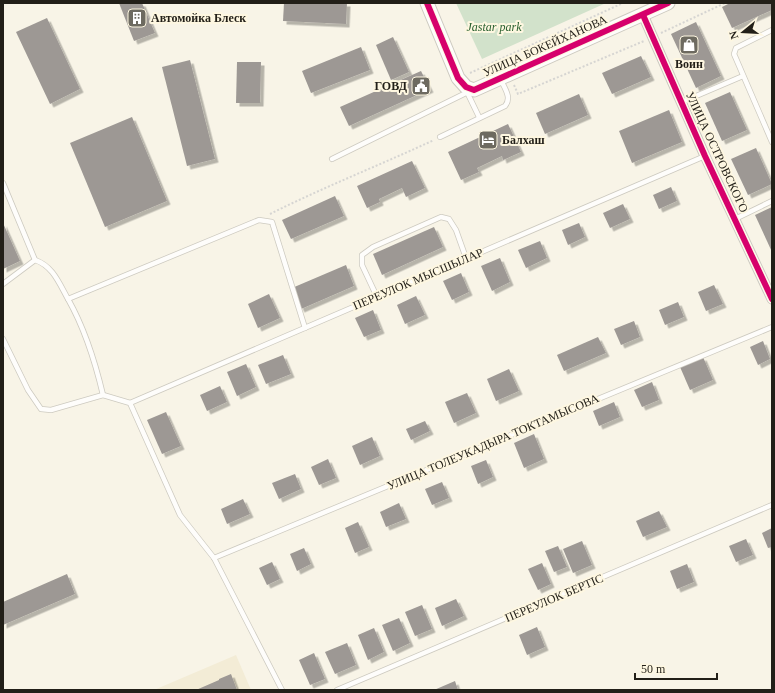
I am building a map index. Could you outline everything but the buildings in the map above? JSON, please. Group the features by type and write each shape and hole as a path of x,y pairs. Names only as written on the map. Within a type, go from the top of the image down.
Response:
{"street":[{"path":"427,3 458,78 471,91"},
{"name":"УЛИЦА БОКЕЙХАНОВА","path":"471,91 668,3"},
{"name":"УЛИЦА ОСТРОВСКОГО","path":"643,15 772,299"}],"lane":[{"path":"772,30 736,48 734,54 772,142"},
{"path":"682,102 743,76"},
{"path":"440,137 479,117 505,106 509,97 505,77"},
{"path":"332,159 471,91 479,117"},
{"name":"ПЕРЕУЛОК МЫСШЫЛАР","path":"130,403 706,156"},
{"path":"3,184 35,260 44,263 52,272 75,312 94,357 103,395"},
{"path":"735,218 772,201"},
{"path":"377,297 362,265 362,255 373,247 434,220 441,217 449,219 456,230 466,258"},
{"path":"68,299 259,220 272,222 305,328"},
{"path":"3,284 35,260"},
{"name":"УЛИЦА ТОЛЕУКАДЫРА ТОКТАМЫСОВА","path":"214,558 772,327"},
{"path":"3,339 28,390 41,409 51,410 103,395 130,403 180,515 214,558 282,690"},
{"name":"ПЕРЕУЛОК БЕРТІС","path":"337,690 772,505"}],"path":[{"path":"458,78 623,3"},
{"path":"505,77 518,94 653,37 725,3"},
{"path":"259,220 295,201 389,161 440,137"}],"shaded area":[{"path":"236,655 251,690 154,690"}],"green space":[{"name":"Jastar park","path":"456,3 606,3 482,59"}],"cycle path":[{"path":"427,3 458,78 466,87 474,90 668,3"},
{"path":"643,15 705,156 772,299"}],"place":[{"name":"Автомойка Блеск","path":"137,18"},
{"name":"Воин","path":"689,45"},
{"name":"ГОВД","path":"421,86"},
{"name":"Балхаш","path":"488,140"}]}
